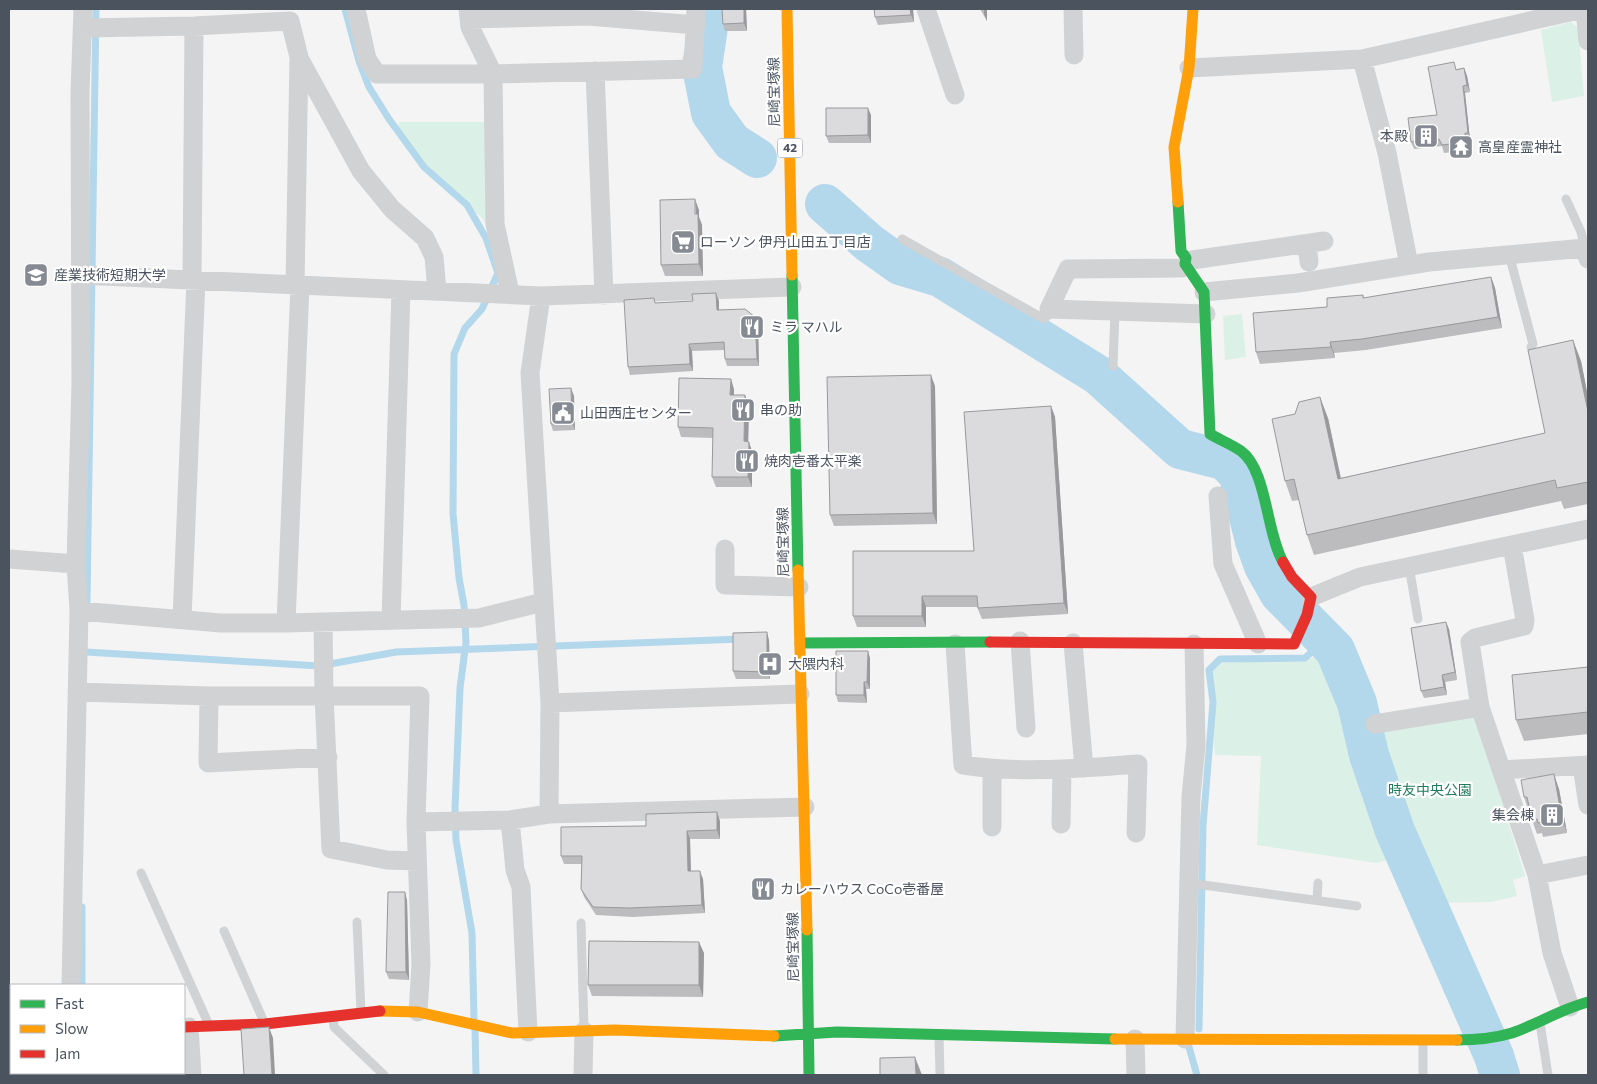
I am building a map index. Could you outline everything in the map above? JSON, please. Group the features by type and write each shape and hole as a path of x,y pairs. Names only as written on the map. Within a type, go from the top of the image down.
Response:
{"street":[{"path":"71,984 79,611 76,564 81,383 80,92 82,9"},
{"path":"356,9 367,59 377,74 493,74 693,69 696,17 469,14 470,27 493,74 496,292"},
{"name":"尼崎宝塚線","path":"787,9 800,694 805,807 809,1075"},
{"path":"926,9 955,95"},
{"path":"1073,9 1074,55"},
{"path":"1193,9 1189,68 1174,147 1176,205 1181,250 1186,258 1185,264 1204,292 1210,434 1242,452 1256,470 1275,548 1292,577 1311,597"},
{"path":"1189,68 1362,58 1584,9 1588,41"},
{"path":"83,28 194,26 290,21 299,57 361,171 392,208 425,238 434,257 437,291"},
{"path":"182,619 194,279 194,26"},
{"path":"286,623 297,285 299,57"},
{"path":"1362,58 1387,153 1409,265"},
{"path":"595,72 604,295"},
{"path":"1206,314 1049,309 1068,269 1182,268 1192,260 1313,249"},
{"path":"1204,292 1298,283 1409,265 1509,253 1587,253"},
{"path":"80,275 401,290 496,292 541,296 792,287"},
{"path":"390,620 401,290"},
{"path":"541,296 530,373 550,703 549,814"},
{"path":"1218,496 1223,564 1258,644"},
{"path":"1311,597 1360,577 1588,529"},
{"path":"1512,545 1525,620 1524,626 1475,638 1470,642 1480,707 1537,875 1552,953 1570,1006"},
{"path":"725,549 725,585 799,587"},
{"path":"9,559 76,564"},
{"path":"800,643 955,644 1020,641 1294,644 1307,614 1311,597"},
{"path":"79,611 182,619 286,623 479,618 543,602"},
{"path":"323,622 324,695 331,849 387,860 417,861"},
{"path":"1020,641 1026,728"},
{"path":"1073,643 1084,768"},
{"path":"955,644 963,765 992,769 1062,769 1138,764 1136,833"},
{"path":"1186,1039 1188,883 1191,797 1196,745 1194,644"},
{"path":"77,692 209,696 420,696 416,822 421,964 418,1012"},
{"path":"550,703 800,694"},
{"path":"209,696 208,763 328,758"},
{"path":"1375,724 1480,707"},
{"path":"1501,770 1585,766 1588,805"},
{"path":"992,769 992,827"},
{"path":"1061,824 1062,769"},
{"path":"416,822 510,820 549,814 805,807"},
{"path":"510,820 515,870 521,887 528,1032"},
{"path":"1537,875 1588,865"},
{"path":"192,1075 186,1027 265,1024 386,1010 418,1012 512,1033 584,1031 783,1036 808,1033 1135,1039 1473,1040 1511,1033 1570,1006 1588,1002"},
{"path":"583,1075 584,1031"},
{"path":"1135,1039 1136,1075"}],"lane":[{"path":"1566,199 1581,232 1587,253"},
{"path":"902,239 1044,319 1054,310"},
{"path":"1509,253 1533,344 1531,348"},
{"path":"1113,366 1115,311"},
{"path":"1409,566 1418,619"},
{"path":"141,873 209,1026"},
{"path":"1188,883 1357,906"},
{"path":"1317,900 1318,883"},
{"path":"357,922 361,1013"},
{"path":"581,923 584,1031"},
{"path":"224,931 265,1024"},
{"path":"333,1016 334,1027 384,1075"},
{"path":"1540,1021 1548,1075"},
{"path":"939,1036 940,1075"},
{"path":"1423,1040 1423,1075"}],"green space":[{"path":"1571,22 1578,28 1584,96 1552,102 1541,30"},
{"path":"399,122 488,122 489,230 483,219 425,165 398,129"},
{"path":"1242,314 1246,357 1225,360 1223,316"},
{"name":"時友中央公園","path":"1324,649 1348,704 1355,737 1475,716 1525,876 1513,880 1517,896 1490,902 1436,903 1412,853 1377,863 1257,845 1261,756 1215,755 1209,671 1221,663 1310,659"}],"building":[{"path":"722,9 744,9 744,23 723,24"},
{"path":"874,9 910,9 911,15 875,17"},
{"path":"1454,62 1456,70 1464,68 1467,85 1463,86 1468,133 1465,133 1466,142 1442,145 1439,139 1411,142 1408,118 1437,115 1428,67"},
{"path":"826,108 868,108 868,135 826,136"},
{"name":"ローソン 伊丹山田五丁目店","path":"695,199 695,214 698,214 699,264 661,265 660,200"},
{"path":"1491,277 1498,317 1362,339 1330,342 1331,347 1256,352 1253,313 1327,307 1327,298 1363,295 1363,298"},
{"path":"716,293 717,310 745,309 755,317 757,359 725,359 724,342 689,344 690,364 628,367 624,300 654,298 655,303 693,301 692,294"},
{"path":"1573,340 1588,412 1588,482 1557,488 1555,480 1307,535 1294,479 1285,481 1272,419 1295,414 1299,402 1320,397 1338,479 1545,433 1528,350"},
{"path":"931,375 933,513 830,515 827,377"},
{"path":"679,378 731,379 730,395 745,395 744,441 749,442 748,477 712,477 713,428 678,427"},
{"name":"山田西庄センター","path":"571,388 572,422 551,424 549,389"},
{"path":"1051,406 1064,603 978,608 977,596 922,596 922,616 853,616 853,551 974,551 964,412"},
{"path":"1446,622 1455,672 1442,675 1444,687 1421,691 1411,628"},
{"path":"767,632 767,672 733,671 733,633"},
{"path":"836,651 868,651 867,682 864,682 864,695 836,695"},
{"path":"1588,667 1588,712 1516,720 1512,675"},
{"path":"1554,774 1562,819 1538,823 1537,819 1532,820 1527,797 1524,797 1521,780"},
{"path":"717,812 717,830 687,831 688,871 700,871 702,905 630,908 593,907 581,889 582,856 561,856 561,827 646,826 646,814"},
{"path":"388,892 405,892 406,972 386,972"},
{"path":"589,941 699,942 699,985 588,985"},
{"path":"269,1027 272,1075 244,1075 241,1029"},
{"path":"915,1057 916,1075 880,1075 880,1058"}],"waterway":[{"path":"87,601 96,9"},
{"path":"345,9 359,61 369,87 389,119 424,167 467,205 486,238 498,273 482,309 465,328 454,354 453,514 459,578 464,605 466,642 460,688 455,808 456,840 472,933 474,1019"},
{"path":"707,9 708,27 702,67 711,113 732,142 757,158"},
{"path":"825,204 869,243 900,265 940,277 1098,375 1180,449 1224,460 1238,473 1255,541 1264,566 1280,594 1335,650 1357,703 1369,755 1395,831 1494,1056 1500,1075"},
{"path":"86,652 319,666 396,652 742,639"},
{"path":"1199,1029 1203,826 1213,702 1209,670 1220,659 1305,658 1326,639"},
{"path":"82,907 82,984"},
{"path":"475,1029 476,1075"},
{"path":"1189,1047 1197,1075"}],"traffic: fast":[{"path":"1178,202 1181,251 1186,258 1185,264 1204,292 1210,434 1241,451 1250,460 1261,487 1277,549 1283,562"},
{"path":"792,275 798,570"},
{"path":"800,643 990,642"},
{"path":"807,930 809,1075"},
{"path":"1457,1040 1471,1040 1512,1033 1588,1002"},
{"path":"774,1036 837,1032 1115,1039"}],"traffic: slow":[{"path":"787,9 792,275"},
{"path":"1178,202 1174,147 1189,68 1193,9"},
{"path":"798,570 807,930"},
{"path":"380,1011 418,1012 512,1033 615,1030 774,1036"},
{"path":"1115,1039 1457,1040"}],"traffic: jam":[{"path":"990,642 1294,644 1307,615 1311,597 1292,577 1283,562"},
{"path":"185,1027 265,1024 380,1011"}],"place":[{"name":"本殿","path":"1426,136"},
{"name":"高皇産霊神社","path":"1461,147"},
{"name":"ローソン 伊丹山田五丁目店","path":"683,242"},
{"name":"産業技術短期大学","path":"36,275"},
{"name":"ミラ マハル","path":"752,327"},
{"name":"串の助","path":"743,410"},
{"name":"山田西庄センター","path":"563,413"},
{"name":"焼肉壱番太平楽","path":"747,461"},
{"name":"大隈内科","path":"770,664"},
{"name":"集会棟","path":"1552,815"},
{"name":"カレーハウス CoCo壱番屋","path":"763,889"}]}
